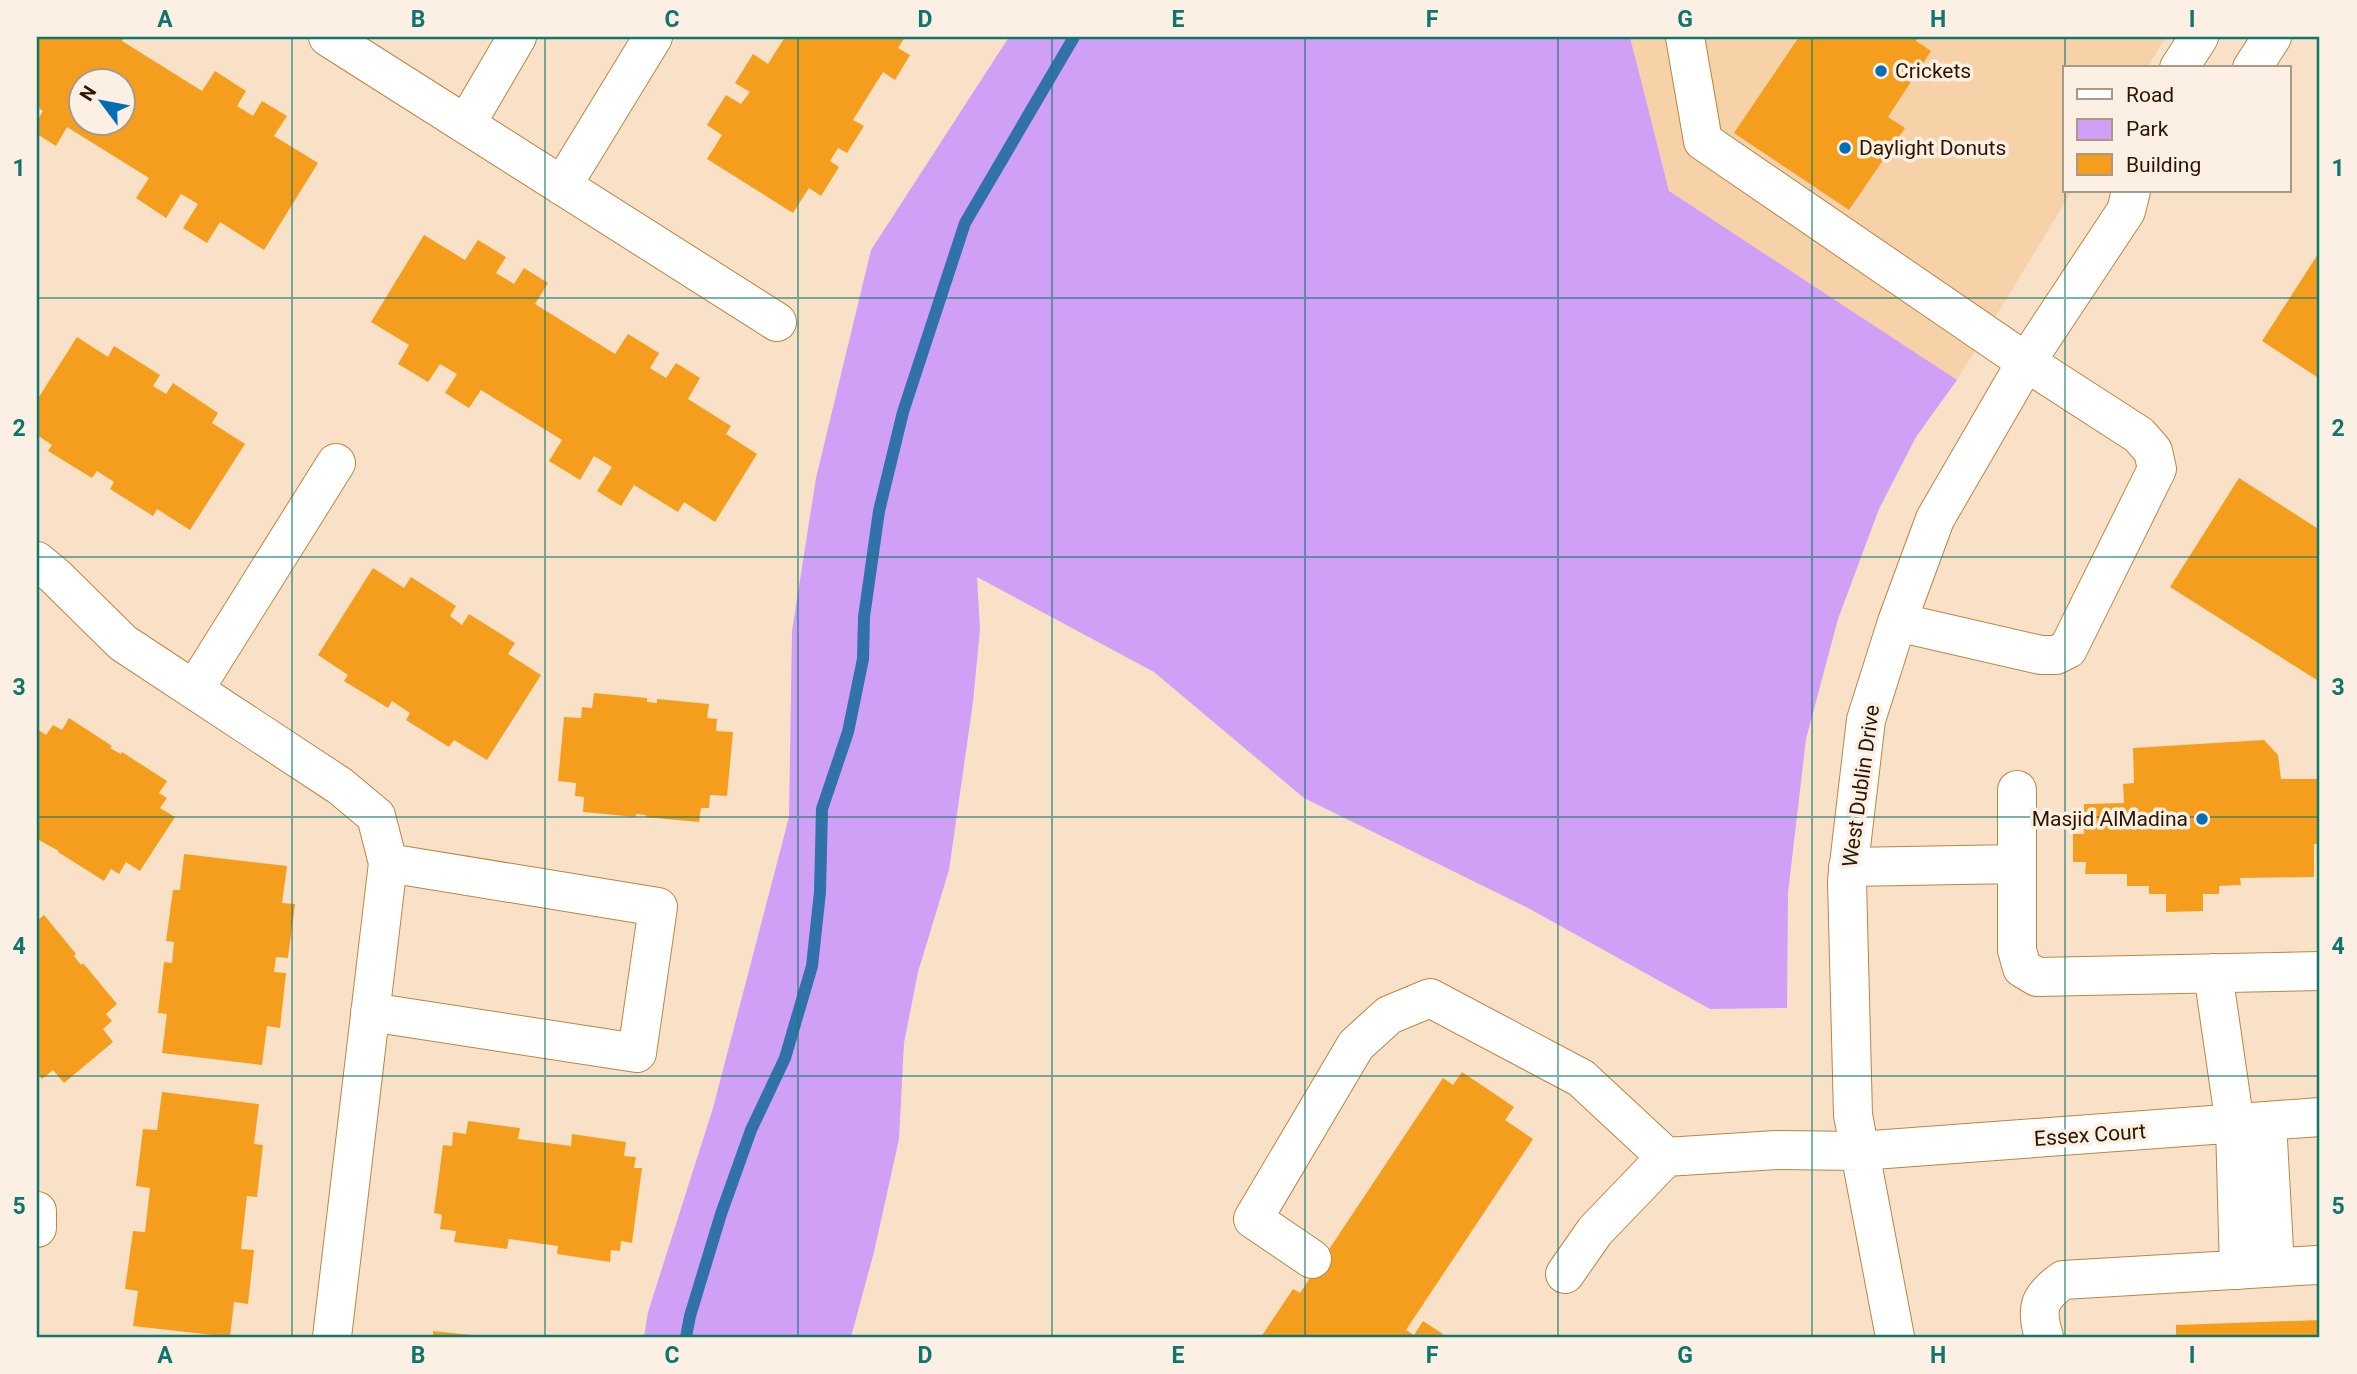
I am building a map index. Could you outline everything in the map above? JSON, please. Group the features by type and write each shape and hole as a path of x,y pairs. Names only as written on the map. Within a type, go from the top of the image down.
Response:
{"street":[{"path":"328,37 777,322"},
{"path":"466,124 517,37"},
{"path":"562,186 653,37"},
{"path":"1685,37 1703,141 2026,362 2139,435 2153,451 2157,469 2068,649 2056,655 2041,655 1897,622"},
{"path":"2180,66 2199,37"},
{"path":"2253,66 2272,37"},
{"name":"West Dublin Drive","path":"1895,1337 1853,1115 1848,867 1866,720 1897,622 1936,519 2026,362 2128,201 2154,192"},
{"path":"194,691 336,463"},
{"path":"37,561 123,643 340,786 376,816 388,863 332,1337"},
{"path":"2017,790 2017,950 2022,968 2037,977 2320,971"},
{"path":"370,1012 637,1053 658,907 388,863"},
{"path":"1848,867 2017,864"},
{"path":"2213,973 2251,1123 2257,1268"},
{"path":"1312,1259 1253,1219 1356,1045 1388,1015 1430,998 1581,1077 1665,1157 1595,1231 1565,1274"},
{"name":"Essex Court","path":"1665,1157 1776,1150 1859,1151 2320,1117"},
{"path":"37,1211 37,1228"},
{"path":"2044,1337 2039,1308 2046,1292 2063,1280 2317,1265"}],"shaded area":[{"path":"1630,37 2166,37 2148,66 2063,66 2063,192 2071,192 1957,380 1669,191"}],"green space":[{"path":"1009,37 1630,37 1669,191 1957,380 1916,437 1879,509 1838,619 1806,739 1788,893 1787,1008 1710,1009 1528,908 1304,798 1154,672 977,577 980,629 973,702 949,870 918,972 904,1043 899,1139 874,1252 851,1337 644,1337 648,1312 713,1108 789,817 792,631 816,478 871,250"}],"building":[{"path":"37,37 125,37 122,41 202,91 215,71 246,91 237,106 253,116 262,101 287,116 274,136 318,163 264,250 220,222 207,243 183,228 198,204 181,194 166,218 136,198 149,178 81,136 136,136 136,66 66,66 66,129 56,146 37,134 37,121 43,111 37,107"},
{"path":"785,37 905,37 898,48 910,55 895,80 883,72 853,120 864,126 847,153 838,148 830,161 839,167 821,196 809,188 793,213 707,159 722,135 707,125 726,95 741,104 750,92 735,83 753,54 768,64"},
{"path":"1799,37 1918,37 1916,41 1931,51 1888,117 1905,128 1849,210 1734,133"},
{"path":"424,235 465,260 478,240 506,257 496,273 514,284 524,268 548,283 535,304 615,354 628,334 659,353 650,368 666,378 676,363 700,378 688,399 731,426 726,434 757,454 715,522 684,502 678,512 634,485 621,506 597,491 612,467 594,456 580,480 549,461 562,440 481,390 469,408 445,393 457,374 440,364 428,382 398,364 409,345 371,322"},
{"path":"2320,251 2320,379 2262,341"},
{"path":"77,337 108,357 114,346 160,375 153,386 166,394 173,383 218,413 212,423 245,444 190,530 157,509 153,516 110,489 114,482 97,471 92,478 48,451 52,445 37,435 37,400"},
{"path":"2239,478 2320,530 2320,682 2170,587"},
{"path":"373,568 404,588 411,577 456,606 450,616 462,625 469,614 515,643 508,654 541,675 487,760 454,740 449,747 406,720 410,713 392,701 388,708 344,681 348,675 318,655"},
{"path":"594,693 647,698 647,702 657,703 657,699 709,704 707,718 717,719 716,731 733,732 727,796 710,795 709,808 701,808 699,822 636,814 636,817 583,812 584,797 575,796 576,783 558,781 564,717 581,718 582,707 592,708"},
{"path":"69,718 112,746 110,748 121,754 122,752 167,781 159,793 167,798 160,808 175,817 140,871 126,862 119,874 111,869 104,881 37,839 37,729 46,735 53,725 62,730"},
{"name":"Masjid AlMadina","path":"2264,740 2278,755 2281,779 2320,779 2320,844 2314,844 2314,877 2240,878 2241,885 2219,886 2219,894 2203,894 2203,911 2166,912 2166,894 2149,894 2149,886 2127,886 2127,874 2085,874 2086,862 2073,862 2073,834 2084,834 2084,804 2124,803 2123,784 2134,783 2133,748"},
{"path":"184,854 287,866 282,903 295,904 288,958 276,957 274,972 286,973 280,1028 267,1026 262,1065 162,1053 167,1014 158,1013 164,962 172,963 174,942 166,941 173,890 180,890"},
{"path":"44,915 76,954 74,956 81,965 83,963 117,1004 106,1014 112,1021 103,1029 113,1042 64,1083 53,1070 42,1079 37,1072 37,921"},
{"path":"1462,1072 1514,1107 1505,1120 1533,1139 1406,1330 1414,1335 1423,1321 1443,1334 1440,1337 1261,1337 1293,1289 1300,1293 1443,1078 1453,1085"},
{"path":"162,1092 259,1104 254,1144 263,1145 257,1197 247,1196 241,1249 254,1250 248,1304 234,1302 230,1337 133,1326 138,1291 125,1289 133,1231 145,1232 150,1188 136,1186 143,1129 157,1130"},
{"path":"468,1121 520,1128 518,1139 571,1146 572,1134 626,1142 624,1156 636,1157 634,1168 642,1168 632,1243 621,1241 620,1251 611,1250 610,1262 557,1254 558,1246 509,1239 507,1249 454,1242 456,1231 440,1229 442,1215 434,1213 443,1145 452,1146 453,1132 466,1134"},
{"path":"2320,1320 2320,1337 2176,1337 2176,1325"},
{"path":"433,1331 471,1335 471,1337 433,1337"}],"waterway":[{"path":"686,1337 721,1214 751,1130 785,1058 812,966 820,892 822,809 848,732 863,659 864,617 879,511 903,412 965,223 1074,37"}],"place":[{"name":"Crickets","path":"1881,71"},
{"name":"Daylight Donuts","path":"1845,148"},
{"name":"Masjid AlMadina","path":"2202,819"}]}
